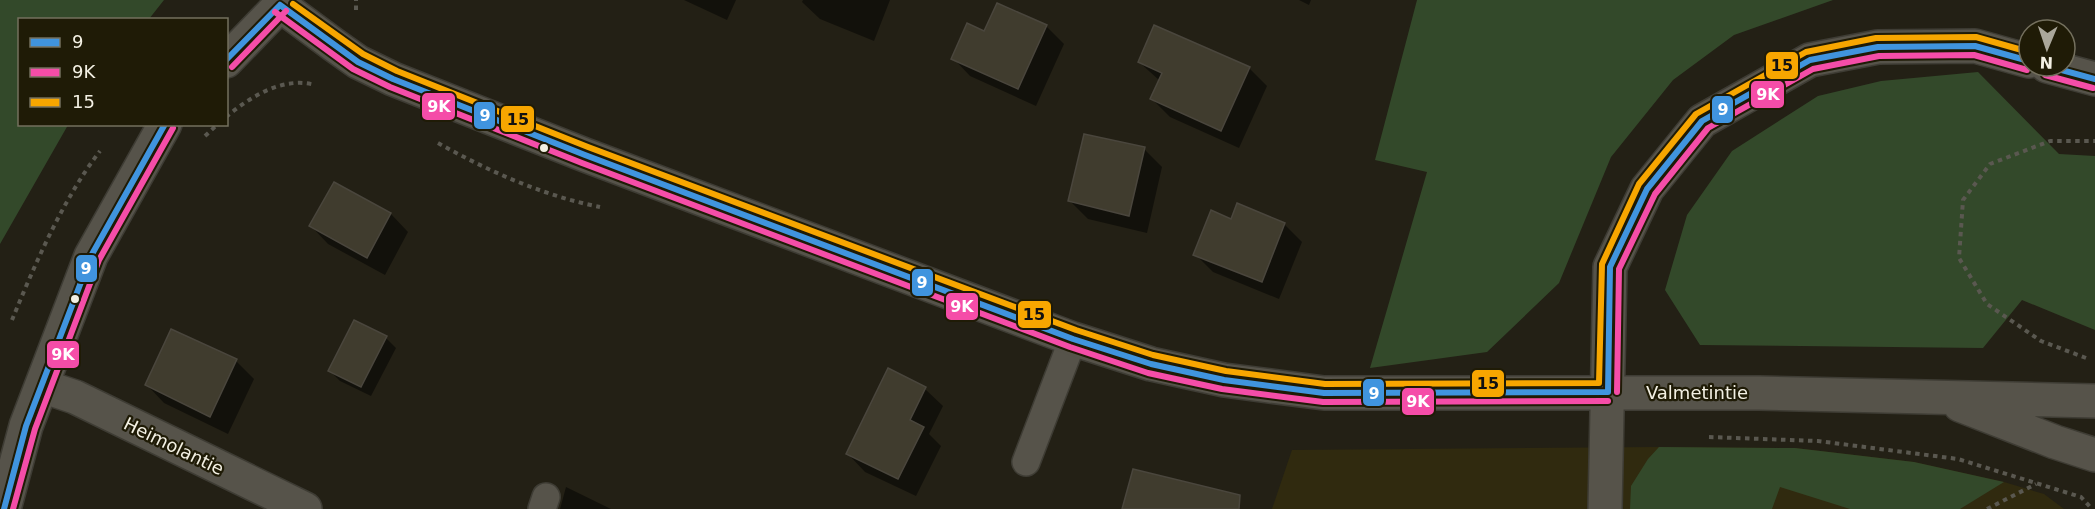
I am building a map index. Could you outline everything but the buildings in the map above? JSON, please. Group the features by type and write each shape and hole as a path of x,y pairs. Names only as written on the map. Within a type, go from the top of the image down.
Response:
{"street":[{"name":"Valmetintie","path":"228,60 280,2 358,62 393,79 585,155 1073,339 1151,364 1224,380 1324,393 1608,392 2095,400"},
{"path":"1605,509 1610,267 1647,189 1702,121 1810,60 1878,47 1975,46 2017,58"},
{"path":"2077,74 2095,79"},
{"path":"4,509 26,426 91,256 164,126"},
{"name":"Heimolantie","path":"42,386 75,398 305,509"},
{"name":"Valmetintie","path":"1936,396 2095,455"}],"lane":[{"path":"1026,462 1073,339"}],"path":[{"path":"228,115 243,103"},
{"path":"2095,141 2050,141 1990,164 1964,200 1959,258 1987,304 2041,341 2095,361"},
{"path":"1987,509 2037,484"},
{"path":"2081,497 2092,509"}],"shaded area":[{"path":"1795,448 1914,462 2004,482 2044,494 2064,509 1272,509 1292,450"}],"green space":[{"path":"0,0 164,0 150,18 18,18 18,126 67,126 0,244"},
{"path":"1417,0 1833,0 1734,35 1673,80 1611,157 1559,283 1487,352 1370,368 1427,172 1375,160"},
{"path":"1978,72 2059,154 2095,156 2095,330 2022,300 1983,348 1700,345 1665,290 1687,215 1732,151 1818,96 1881,81"},
{"path":"1659,447 1795,448 1914,462 2004,482 1960,509 1850,509 1780,487 1772,509 1630,509 1631,486 1648,459"}],"transit line":[{"name":"15","path":"293,4 363,54 397,71 588,147 1076,330 1153,355 1226,371 1325,384 1599,383 1602,264 1639,184 1696,114 1806,52 1876,38 1976,37 2017,49"},
{"name":"9","path":"280,5 358,62 393,79 585,155 1073,339 1151,364 1224,380 1324,393 1608,392"},
{"name":"9","path":"228,58 280,5"},
{"name":"9K","path":"232,67 286,11"},
{"name":"9K","path":"275,12 353,69 390,87 582,163 1070,347 1148,373 1222,389 1323,402 1608,401"},
{"name":"9","path":"1608,392 1610,267 1647,189 1702,121 1810,60 1878,47 1975,46 2017,58"},
{"name":"9K","path":"1617,392 1619,269 1655,194 1708,128 1813,69 1879,56 1974,55 2017,67"},
{"name":"9","path":"2077,74 2095,79"},
{"name":"9K","path":"2056,78 2093,88"},
{"name":"9","path":"4,509 26,426 91,256 164,126"},
{"name":"9K","path":"13,509 35,429 99,260 173,128"}]}
